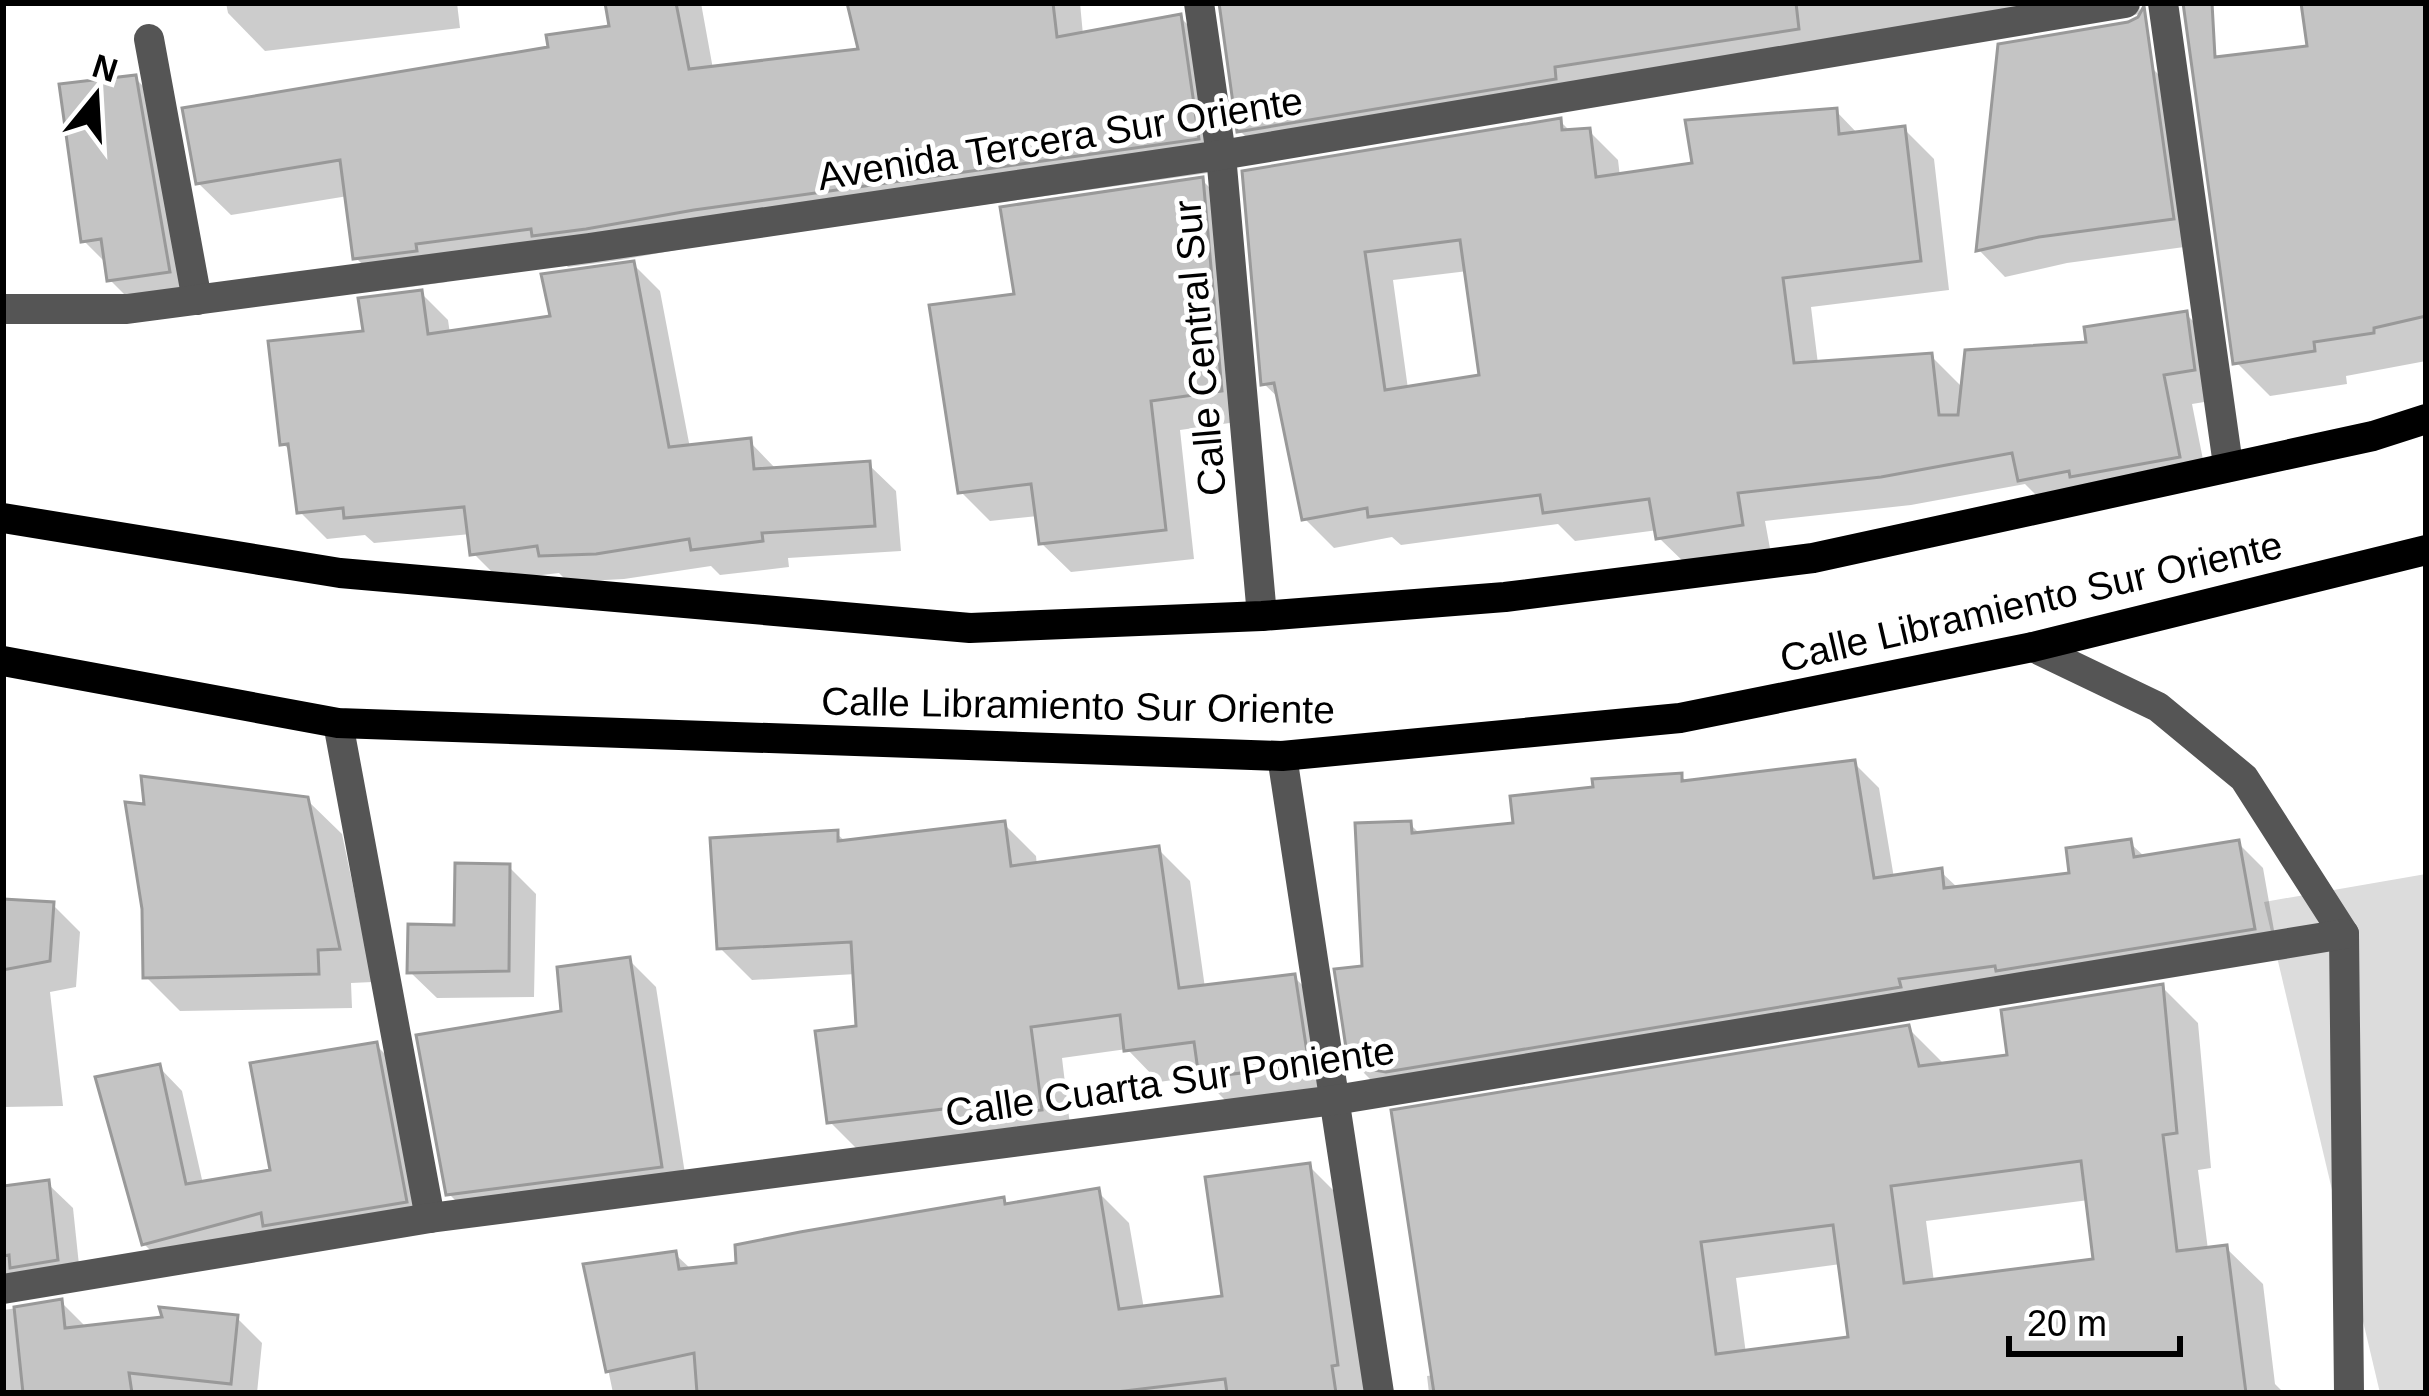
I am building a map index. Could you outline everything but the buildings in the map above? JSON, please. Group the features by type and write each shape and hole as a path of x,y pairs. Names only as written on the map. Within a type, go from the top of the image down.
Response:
{"main road":[{"name":"Calle Libramiento Sur Oriente","path":"3,518 340,573 970,628 1262,616 1505,597 1813,558 2373,436 2426,419"},
{"name":"Calle Libramiento Sur Oriente","path":"3,661 338,723 1282,756 1680,718 2033,647 2426,550"}],"street":[{"name":"Calle Central Sur","path":"1199,3 1221,155 1262,616"},
{"name":"Avenida Tercera Sur Oriente","path":"3,309 128,309 589,248 1221,155 2125,3"},
{"path":"2163,3 2228,465"},
{"path":"149,39 197,300"},
{"path":"2373,436 2426,404"},
{"path":"2033,647 2158,707 2244,778 2344,934 2349,1393"},
{"path":"338,723 430,1218"},
{"path":"1282,756 1378,1393"},
{"name":"Calle Cuarta Sur Poniente","path":"3,1289 430,1218 1335,1100 2344,934"}],"shaded area":[{"path":"2426,874 2426,1393 2380,1393 2264,902"}]}
